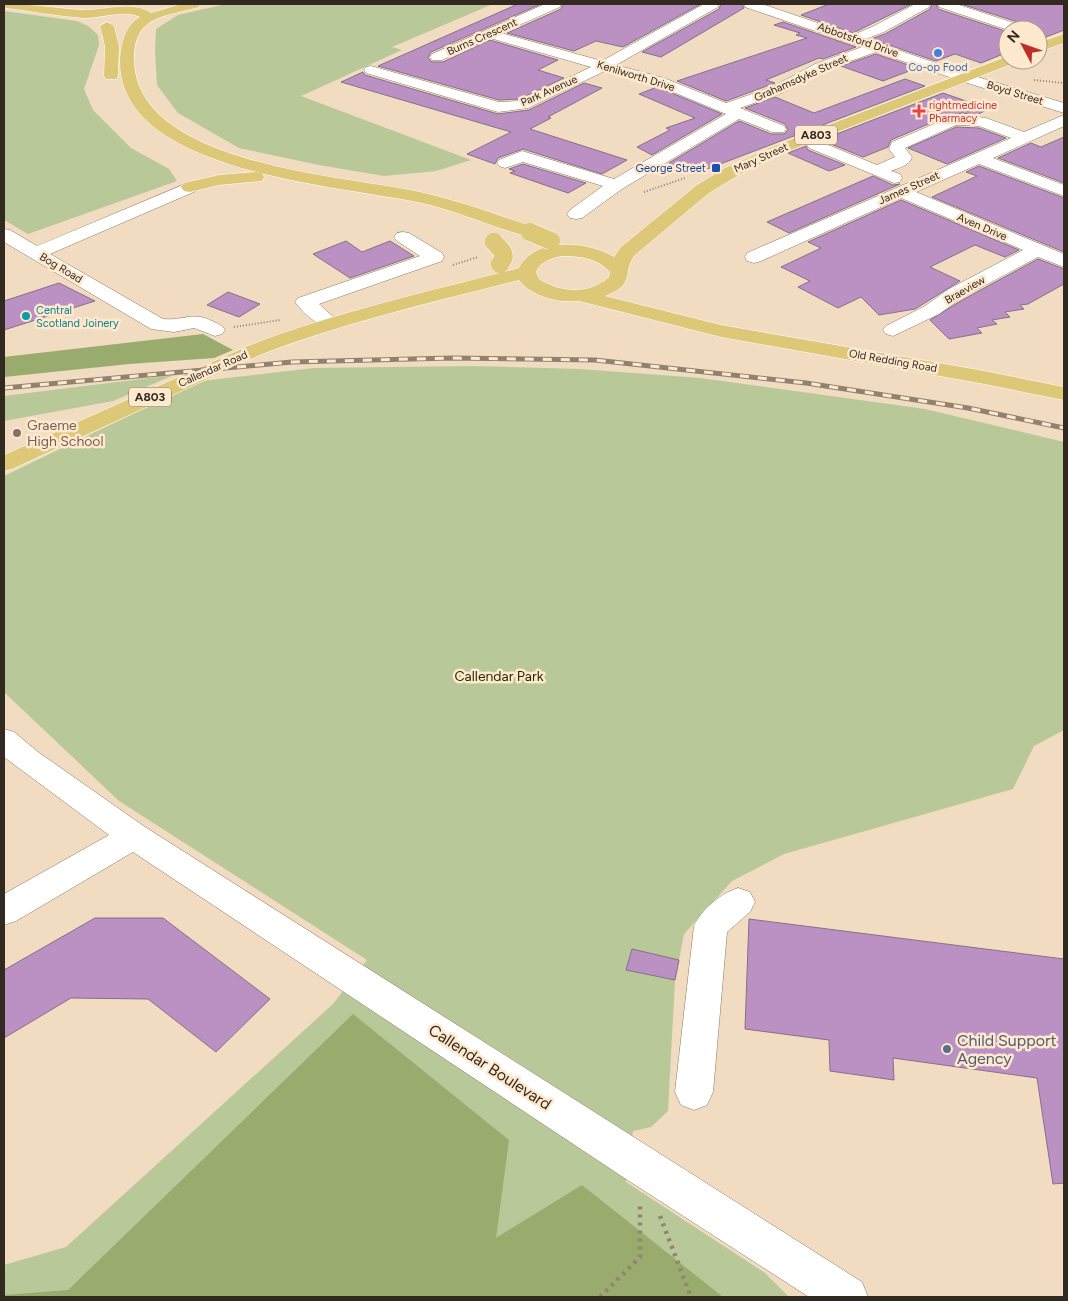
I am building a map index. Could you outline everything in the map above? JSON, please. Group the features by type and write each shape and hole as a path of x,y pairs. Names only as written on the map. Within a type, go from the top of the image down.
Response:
{"main road":[{"path":"6,4 84,14 105,20 128,10 143,18 194,4"},
{"name":"Old Redding Road","path":"143,18 134,29 126,61 132,93 154,121 174,135 220,157 271,171 446,203 578,251 610,260 619,275 642,295 665,307 722,331"},
{"path":"105,20 112,46 110,62 114,95"},
{"path":"1048,44 1064,38"},
{"name":"Mary Street","path":"619,275 621,260 628,251 715,181 750,163 809,142 998,65"},
{"path":"137,125 158,139 206,163 256,177 418,212 493,241 503,252 504,257 500,264 466,280 405,303"},
{"path":"190,187 204,176 207,170 206,163"},
{"path":"190,187 219,180 256,177"},
{"name":"Mary Street","path":"578,251 603,251 640,240"},
{"name":"A803","path":"493,241 545,255 578,251"},
{"name":"A803","path":"493,241 527,276 532,284 552,293 581,296 604,290 619,275"},
{"name":"Callendar Road","path":"432,297 493,241"},
{"name":"Callendar Road","path":"4,464 255,350 330,323 432,297 552,293"},
{"name":"Old Redding Road","path":"581,296 667,319 722,331 1004,380 1064,394"}],"street":[{"name":"Burns Crescent","path":"437,57 555,4"},
{"name":"Park Avenue","path":"371,70 498,108 523,105 603,66 713,4"},
{"name":"Abbotsford Drive","path":"750,4 966,78"},
{"name":"Grahamsdyke Street","path":"854,39 879,29 924,4"},
{"path":"944,4 998,22"},
{"path":"778,13 792,7"},
{"name":"Kenilworth Drive","path":"489,34 659,81 809,142"},
{"name":"Grahamsdyke Street","path":"576,214 616,185 732,111 820,67 876,47"},
{"path":"931,66 947,59"},
{"path":"973,62 990,68"},
{"name":"Boyd Street","path":"966,78 1064,108"},
{"path":"877,171 903,160 904,157 897,149 898,145 958,120 981,122 1024,137"},
{"name":"James Street","path":"754,257 1064,120"},
{"path":"809,142 877,171 907,189"},
{"path":"505,163 522,156 616,185"},
{"path":"979,158 1064,191"},
{"path":"36,253 190,187"},
{"name":"Aven Drive","path":"907,189 1064,261"},
{"name":"Bog Road","path":"4,234 118,303 145,298 216,330"},
{"path":"330,323 305,302 435,257 403,237"},
{"name":"Braeview","path":"893,330 932,310 956,293 1038,250"},
{"name":"Callendar Boulevard","path":"4,740 27,760 134,836 640,1165 828,1290"},
{"path":"4,911 134,836"},
{"path":"694,1092 711,926 738,902"}],"path":[{"path":"1048,81 1064,83"},
{"path":"636,195 686,178"},
{"path":"216,330 283,319"},
{"path":"600,1297 640,1257 640,1165"},
{"path":"657,1209 692,1297"},
{"path":"606,1291 606,1297"}],"green space":[{"path":"226,4 493,4 392,47 402,50 301,96 471,160 436,171 384,176 319,165 239,148 178,113 157,85 156,29 178,15"},
{"path":"4,11 77,21 88,26 98,35 99,45 84,89 93,110 131,148 169,169 177,181 28,234 4,220"},
{"path":"203,334 233,350 214,358 129,364 4,377 4,357"},
{"name":"Callendar Park","path":"473,366 580,369 700,378 925,409 1064,442 1064,730 1034,746 1013,789 784,854 732,881 684,934 675,980 668,1111 651,1127 633,1131 626,1182 765,1273 789,1297 4,1297 4,1265 66,1247 333,1004 367,960 119,801 4,692 4,476 201,381 314,368"},
{"path":"174,375 113,401 4,421 4,396"},
{"path":"353,1014 509,1140 496,1238 582,1185 723,1297 4,1297 4,1295 68,1290"}],"building":[{"path":"518,4 541,4 431,52 428,58 432,62 443,62 490,40 558,60 538,70 564,78 520,99 499,100 378,66"},
{"path":"563,4 701,4 623,47 596,41 574,51 507,33 561,9"},
{"path":"721,4 742,4 744,8 661,57 642,52 719,9"},
{"path":"829,4 912,4 853,33 801,15"},
{"path":"932,4 936,4 938,9 998,29 998,56 981,63 955,54 936,61 871,39 885,34 930,9"},
{"path":"961,4 1064,4 1064,30 1048,36 1048,20 1011,20"},
{"path":"783,22 856,47 823,59 819,58 766,80 775,83 726,101 677,81 807,38 796,35 800,33 774,25"},
{"path":"876,54 917,68 883,81 841,66"},
{"path":"363,72 365,75 498,114 529,110 584,83 602,88 548,117 551,118 530,129 627,160 602,174 523,149 498,158 495,164 467,154 511,132 341,82"},
{"path":"905,79 925,86 694,174 669,163 739,121 771,134 784,134 788,130 785,124 745,108 775,97 814,113"},
{"path":"657,87 722,114 652,155 637,147 670,130 666,128 695,118 639,94"},
{"path":"943,93 989,109 976,115 962,113 947,116 891,140 888,147 863,157 821,140"},
{"path":"956,127 979,128 1006,138 947,164 908,148"},
{"path":"1064,137 1064,183 998,158 1031,143 1041,147"},
{"path":"806,146 808,150 845,165 829,171 788,153"},
{"path":"523,164 586,183 568,193 510,173 515,171 509,169"},
{"path":"979,166 1064,198 1064,252 932,197 977,176 966,172"},
{"path":"873,176 893,185 900,184 789,233 767,222"},
{"path":"901,200 1019,250 1005,257 975,245 930,267 960,281 915,309 879,315 861,297 838,308 798,287 810,281 781,267 821,248 808,242"},
{"path":"346,241 362,252 390,241 414,256 350,278 313,254"},
{"path":"1038,259 1064,269 1064,284 1028,304 1020,305 1024,309 1005,312 1010,317 992,320 997,324 977,328 982,333 949,339 930,320 964,299"},
{"name":"Central Scotland Joinery","path":"59,283 95,301 4,330 4,301"},
{"path":"228,292 260,304 239,317 207,305"},
{"path":"95,918 163,918 270,999 216,1052 148,999 71,998 4,1038 4,970"},
{"name":"Child Support Agency","path":"749,919 1064,959 1064,1183 1053,1184 1037,1078 893,1058 894,1080 830,1071 829,1040 745,1029"},
{"path":"632,949 679,960 675,980 626,970"}],"railway":[{"path":"4,388 292,362 452,358 595,360 806,383 968,408 1064,428"}],"place":[{"name":"Co-op Food","path":"938,53"},
{"name":"rightmedicine Pharmacy","path":"919,111"},
{"name":"George Street","path":"716,168"},
{"name":"Central Scotland Joinery","path":"26,316"},
{"name":"Graeme High School","path":"17,433"},
{"name":"Child Support Agency","path":"947,1049"}]}
